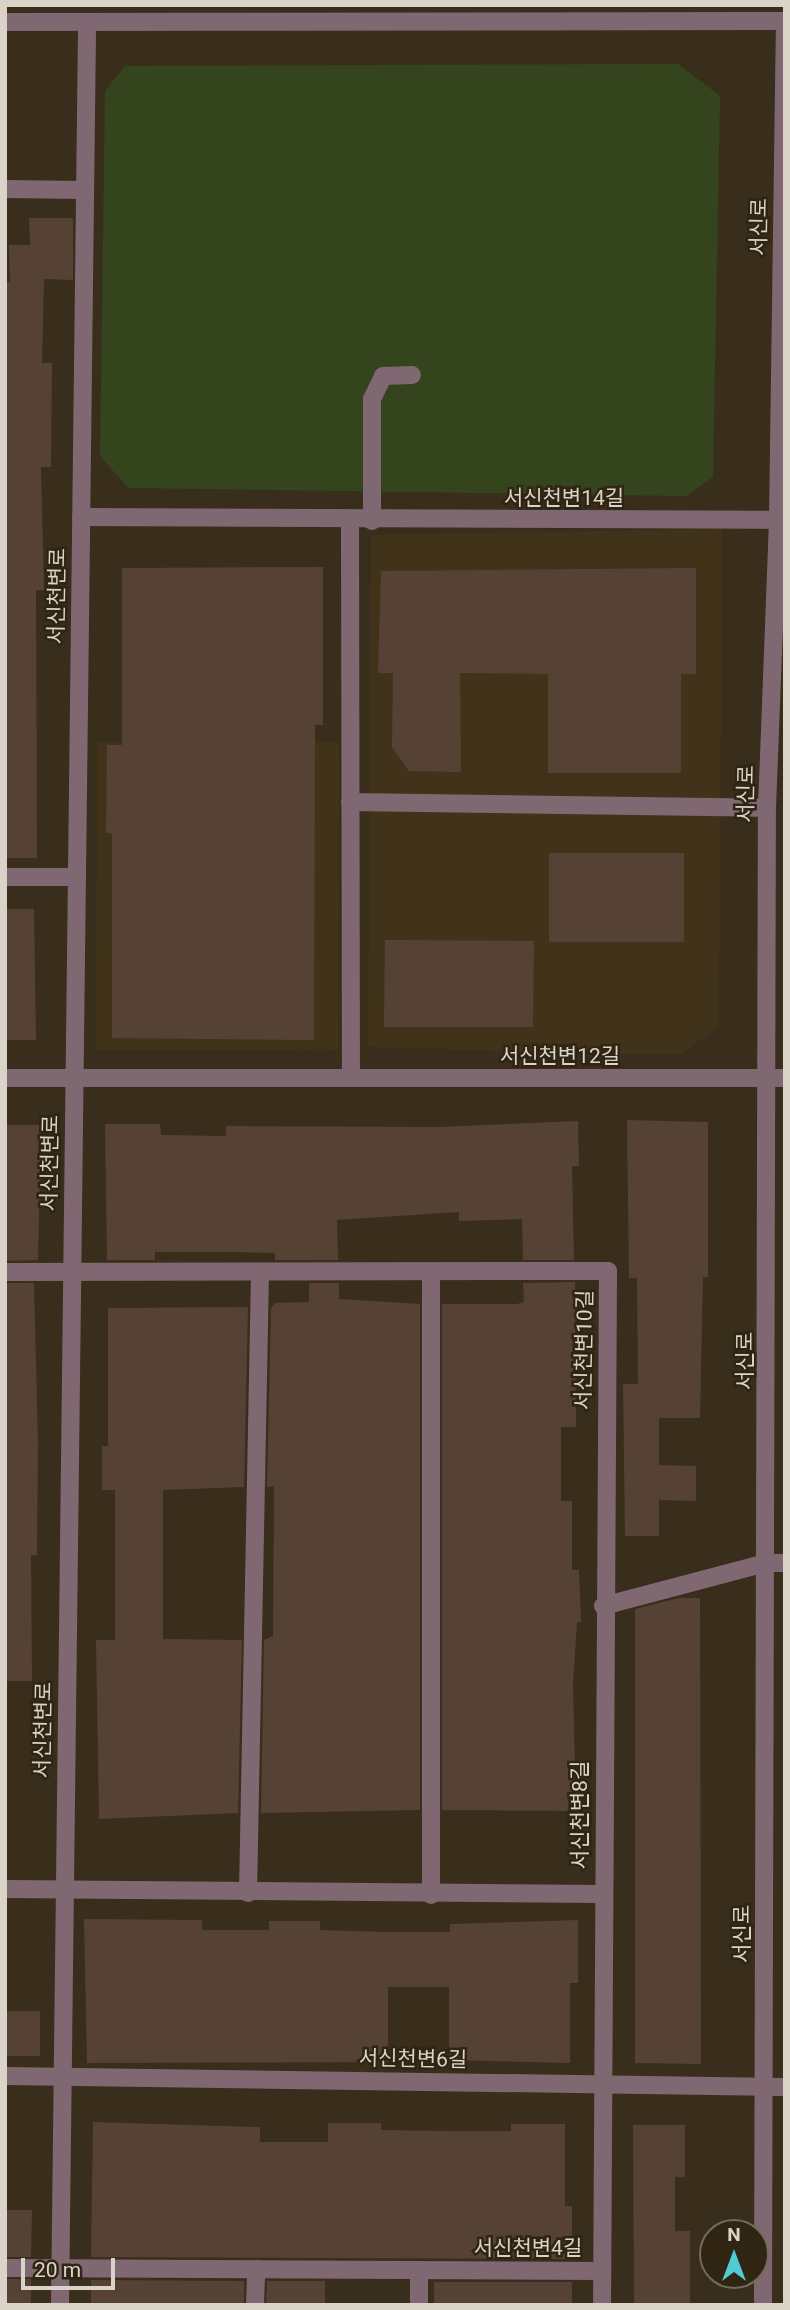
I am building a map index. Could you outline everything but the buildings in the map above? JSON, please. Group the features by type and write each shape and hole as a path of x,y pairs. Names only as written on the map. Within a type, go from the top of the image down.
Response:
{"street":[{"path":"5,22 356,14 785,23"},
{"name":"서신천변로","path":"60,2305 87,22"},
{"name":"서신로","path":"763,2305 764,2087 776,1563 777,1078 767,807 781,520 785,23"},
{"path":"5,189 85,190"},
{"path":"372,521 372,399 383,376 412,375"},
{"name":"서신천변14길","path":"81,517 350,521 781,520"},
{"path":"350,521 351,1078"},
{"path":"350,802 767,807"},
{"path":"5,877 77,877"},
{"name":"서신천변12길","path":"5,1078 777,1078"},
{"name":"서신천변10길","path":"5,1272 608,1271 603,1606"},
{"path":"248,1893 260,1272"},
{"path":"431,1272 431,1895"},
{"path":"603,1606 776,1563"},
{"name":"서신천변8길","path":"5,1889 431,1895 603,1894 603,1606"},
{"path":"603,1894 603,2271"},
{"name":"서신천변6길","path":"5,2076 785,2087"},
{"name":"서신천변4길","path":"5,2268 603,2271 603,2305"},
{"path":"255,2305 256,2269"},
{"path":"419,2270 419,2305"}],"shaded area":[{"path":"722,529 719,1027 680,1055 368,1047 371,535"},
{"path":"97,742 339,742 338,1049 96,1050"}],"green space":[{"path":"678,64 720,96 713,477 686,496 128,488 100,456 105,91 125,66"}]}
